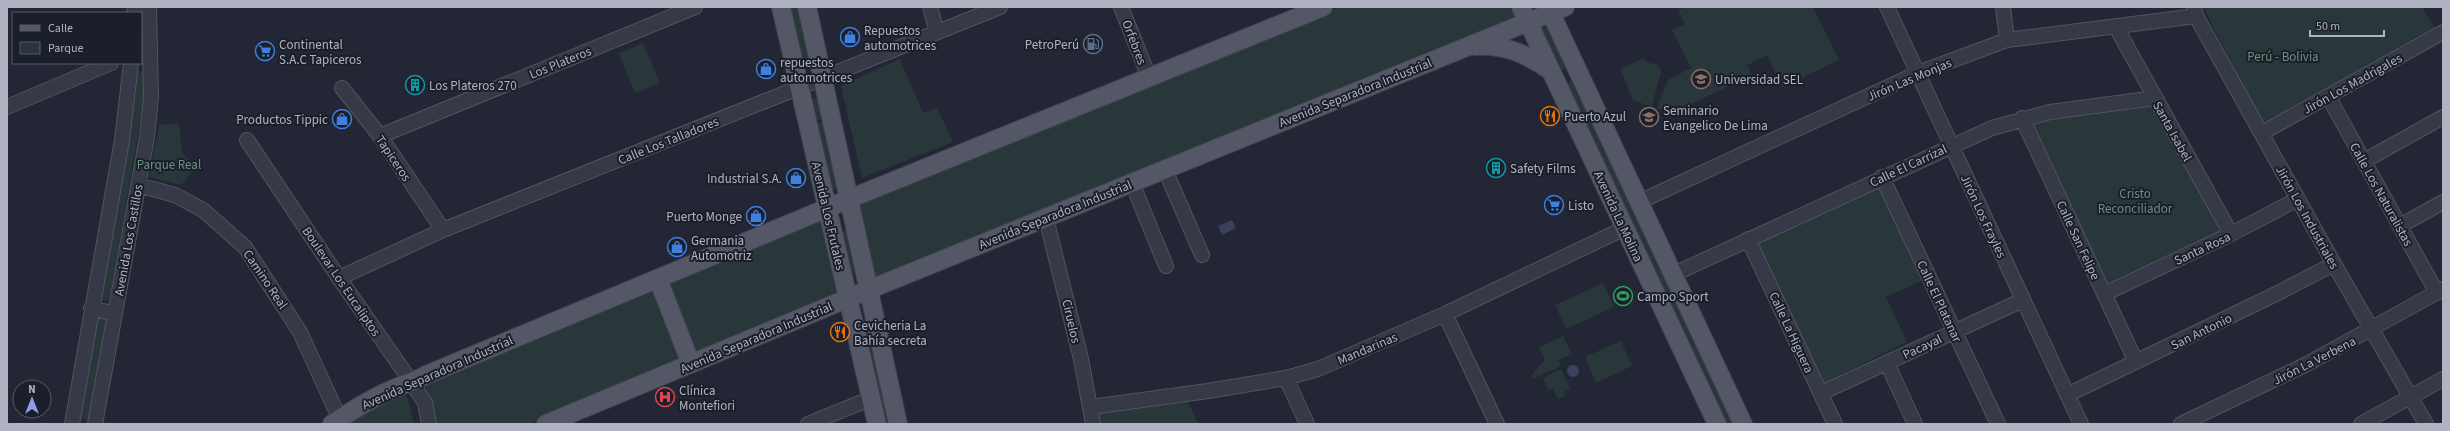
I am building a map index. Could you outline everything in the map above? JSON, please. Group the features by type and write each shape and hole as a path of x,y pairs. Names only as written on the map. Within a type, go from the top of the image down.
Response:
{"main road":[{"name":"Avenida Los Frutales","path":"781,7 826,209 877,424"},
{"name":"Avenida Los Frutales","path":"807,7 824,77 868,290 892,390 898,424"},
{"name":"Avenida Separadora Industrial","path":"338,422 393,389 412,383 426,375 849,199 1323,7"},
{"name":"Avenida Separadora Industrial","path":"546,424 868,290 1468,46 1524,14 1555,9"},
{"name":"Avenida La Molina","path":"1555,9 1592,100 1743,424"},
{"name":"Avenida La Molina","path":"1524,14 1717,424"},
{"path":"1468,46 1486,45 1521,53 1551,71"},
{"path":"1560,91 1564,77 1572,73 1578,79 1592,100"},
{"path":"658,279 691,364"}],"street":[{"name":"Avenida Los Castillos","path":"95,424 147,138 146,55 149,7"},
{"name":"Los Plateros","path":"380,136 695,7"},
{"path":"930,7 936,32"},
{"name":"Calle Los Talladores","path":"339,278 444,230 1000,7"},
{"name":"Orfebres","path":"1121,7 1149,77"},
{"name":"Jirón Los Frayles","path":"1887,7 2081,424"},
{"path":"2003,7 2006,40"},
{"name":"Jirón Las Monjas","path":"1639,202 1918,73 2006,40 2116,27 2195,12"},
{"name":"Jirón Los Industriales","path":"2195,12 2334,264 2426,424"},
{"name":"Santa Isabel","path":"2116,27 2231,234"},
{"name":"Jirón Los Madrigales","path":"2262,133 2443,32"},
{"path":"7,106 109,64"},
{"name":"Avenida Los Castillos","path":"72,424 91,308 122,140 131,64"},
{"name":"Tapiceros","path":"342,88 380,136 444,230"},
{"name":"Calle Los Naturalistas","path":"2328,96 2400,226 2440,291"},
{"name":"Calle El Carrizal","path":"1674,274 1951,145 2022,118 2050,112 2155,98"},
{"path":"2364,161 2443,117"},
{"name":"Calle San Felipe","path":"2022,118 2136,362"},
{"name":"Boulevar Los Eucaliptos","path":"247,140 425,403 429,424"},
{"path":"1165,170 1202,255"},
{"name":"Calle El Platanar","path":"1882,177 1998,424"},
{"path":"1132,183 1166,266"},
{"name":"Camino Real","path":"138,185 175,195 202,210 245,247 300,332 338,422"},
{"name":"Santa Rosa","path":"2104,294 2231,234 2298,199"},
{"path":"2400,226 2443,202"},
{"name":"Ciruelos","path":"1046,218 1080,352 1093,424"},
{"name":"Mandarinas","path":"1090,407 1208,391 1286,378 1350,356 1445,314 1625,228"},
{"name":"Calle La Higuera","path":"1748,240 1835,424"},
{"name":"San Antonio","path":"2067,395 2334,264"},
{"name":"Jirón La Verbena","path":"2181,424 2296,370 2372,330 2440,291"},
{"name":"Pacayal","path":"1821,393 2023,300"},
{"path":"91,308 115,314"},
{"path":"1445,314 1497,424"},
{"path":"1887,362 1915,424"},
{"path":"1286,378 1307,424"},
{"path":"2361,424 2443,378"},
{"path":"808,424 892,390"}],"green space":[{"path":"786,7 799,7 814,67 801,69"},
{"path":"1340,7 1515,7 1522,20 878,278 873,276 857,206 862,202"},
{"path":"1685,7 1813,7 1839,60 1782,87 1767,55 1747,65 1752,75 1672,113 1657,108 1668,80 1691,68 1672,30 1685,24 1678,10"},
{"name":"Perú - Bolivia","path":"2203,7 2422,7 2434,27 2269,121 2261,120"},
{"path":"1549,24 1567,66 1558,74 1538,29"},
{"path":"643,43 660,83 635,93 619,53"},
{"path":"1644,58 1646,62 1658,65 1661,71 1652,107 1633,100 1620,69"},
{"path":"900,59 923,113 937,108 953,142 862,178 841,86"},
{"path":"137,71 145,72 142,110 110,297 107,300 102,300 99,297 134,107"},
{"path":"1570,79 1580,98 1583,99 1736,424 1725,424 1567,89"},
{"path":"818,97 825,118 813,121 812,100"},
{"name":"Cristo Reconciliador","path":"2150,99 2219,226 2219,231 2105,284 2030,121"},
{"path":"826,121 842,186 829,191 814,124"},
{"name":"Parque Real","path":"179,123 182,153 196,167 181,185 149,177 159,125"},
{"path":"1879,185 1923,280 1886,297 1907,342 1822,384 1755,244"},
{"path":"821,218 836,284 836,293 833,299 639,381 529,424 436,424 425,386"},
{"path":"847,230 856,272 852,274 842,232"},
{"path":"1603,283 1614,307 1566,329 1555,305"},
{"path":"870,317 885,387 876,390 860,320"},
{"path":"98,318 105,318 107,324 90,417 86,420 80,417 94,320"},
{"path":"1563,336 1572,354 1558,360 1561,366 1533,379 1531,376 1545,359 1539,347"},
{"path":"1621,341 1632,366 1596,383 1585,357"},
{"path":"1561,369 1570,389 1564,392 1565,396 1558,399 1553,389 1549,391 1543,378"},
{"path":"400,389 408,399 414,424 339,424"},
{"path":"1187,400 1198,424 1095,424 1094,412"}],"water":[{"path":"1232,220 1236,228 1222,235 1218,226"},
{"path":"1573,365 1577,367 1579,371 1577,375 1573,377 1569,375 1567,371 1569,367"}],"place":[{"name":"Repuestos automotrices","path":"850,37"},
{"name":"PetroPerú","path":"1093,44"},
{"name":"Continental S.A.C Tapiceros","path":"265,51"},
{"name":"repuestos automotrices","path":"766,69"},
{"name":"Universidad SEL","path":"1701,79"},
{"name":"Los Plateros 270","path":"415,85"},
{"name":"Puerto Azul","path":"1550,116"},
{"name":"Seminario Evangelico De Lima","path":"1649,117"},
{"name":"Productos Tippic","path":"342,119"},
{"name":"Safety Films","path":"1496,168"},
{"name":"Industrial S.A.","path":"796,178"},
{"name":"Listo","path":"1554,205"},
{"name":"Puerto Monge","path":"756,216"},
{"name":"Germania Automotriz","path":"677,247"},
{"name":"Campo Sport","path":"1623,296"},
{"name":"Cevicheria La Bahía secreta","path":"840,332"},
{"name":"Clínica Montefiori","path":"665,397"}]}
